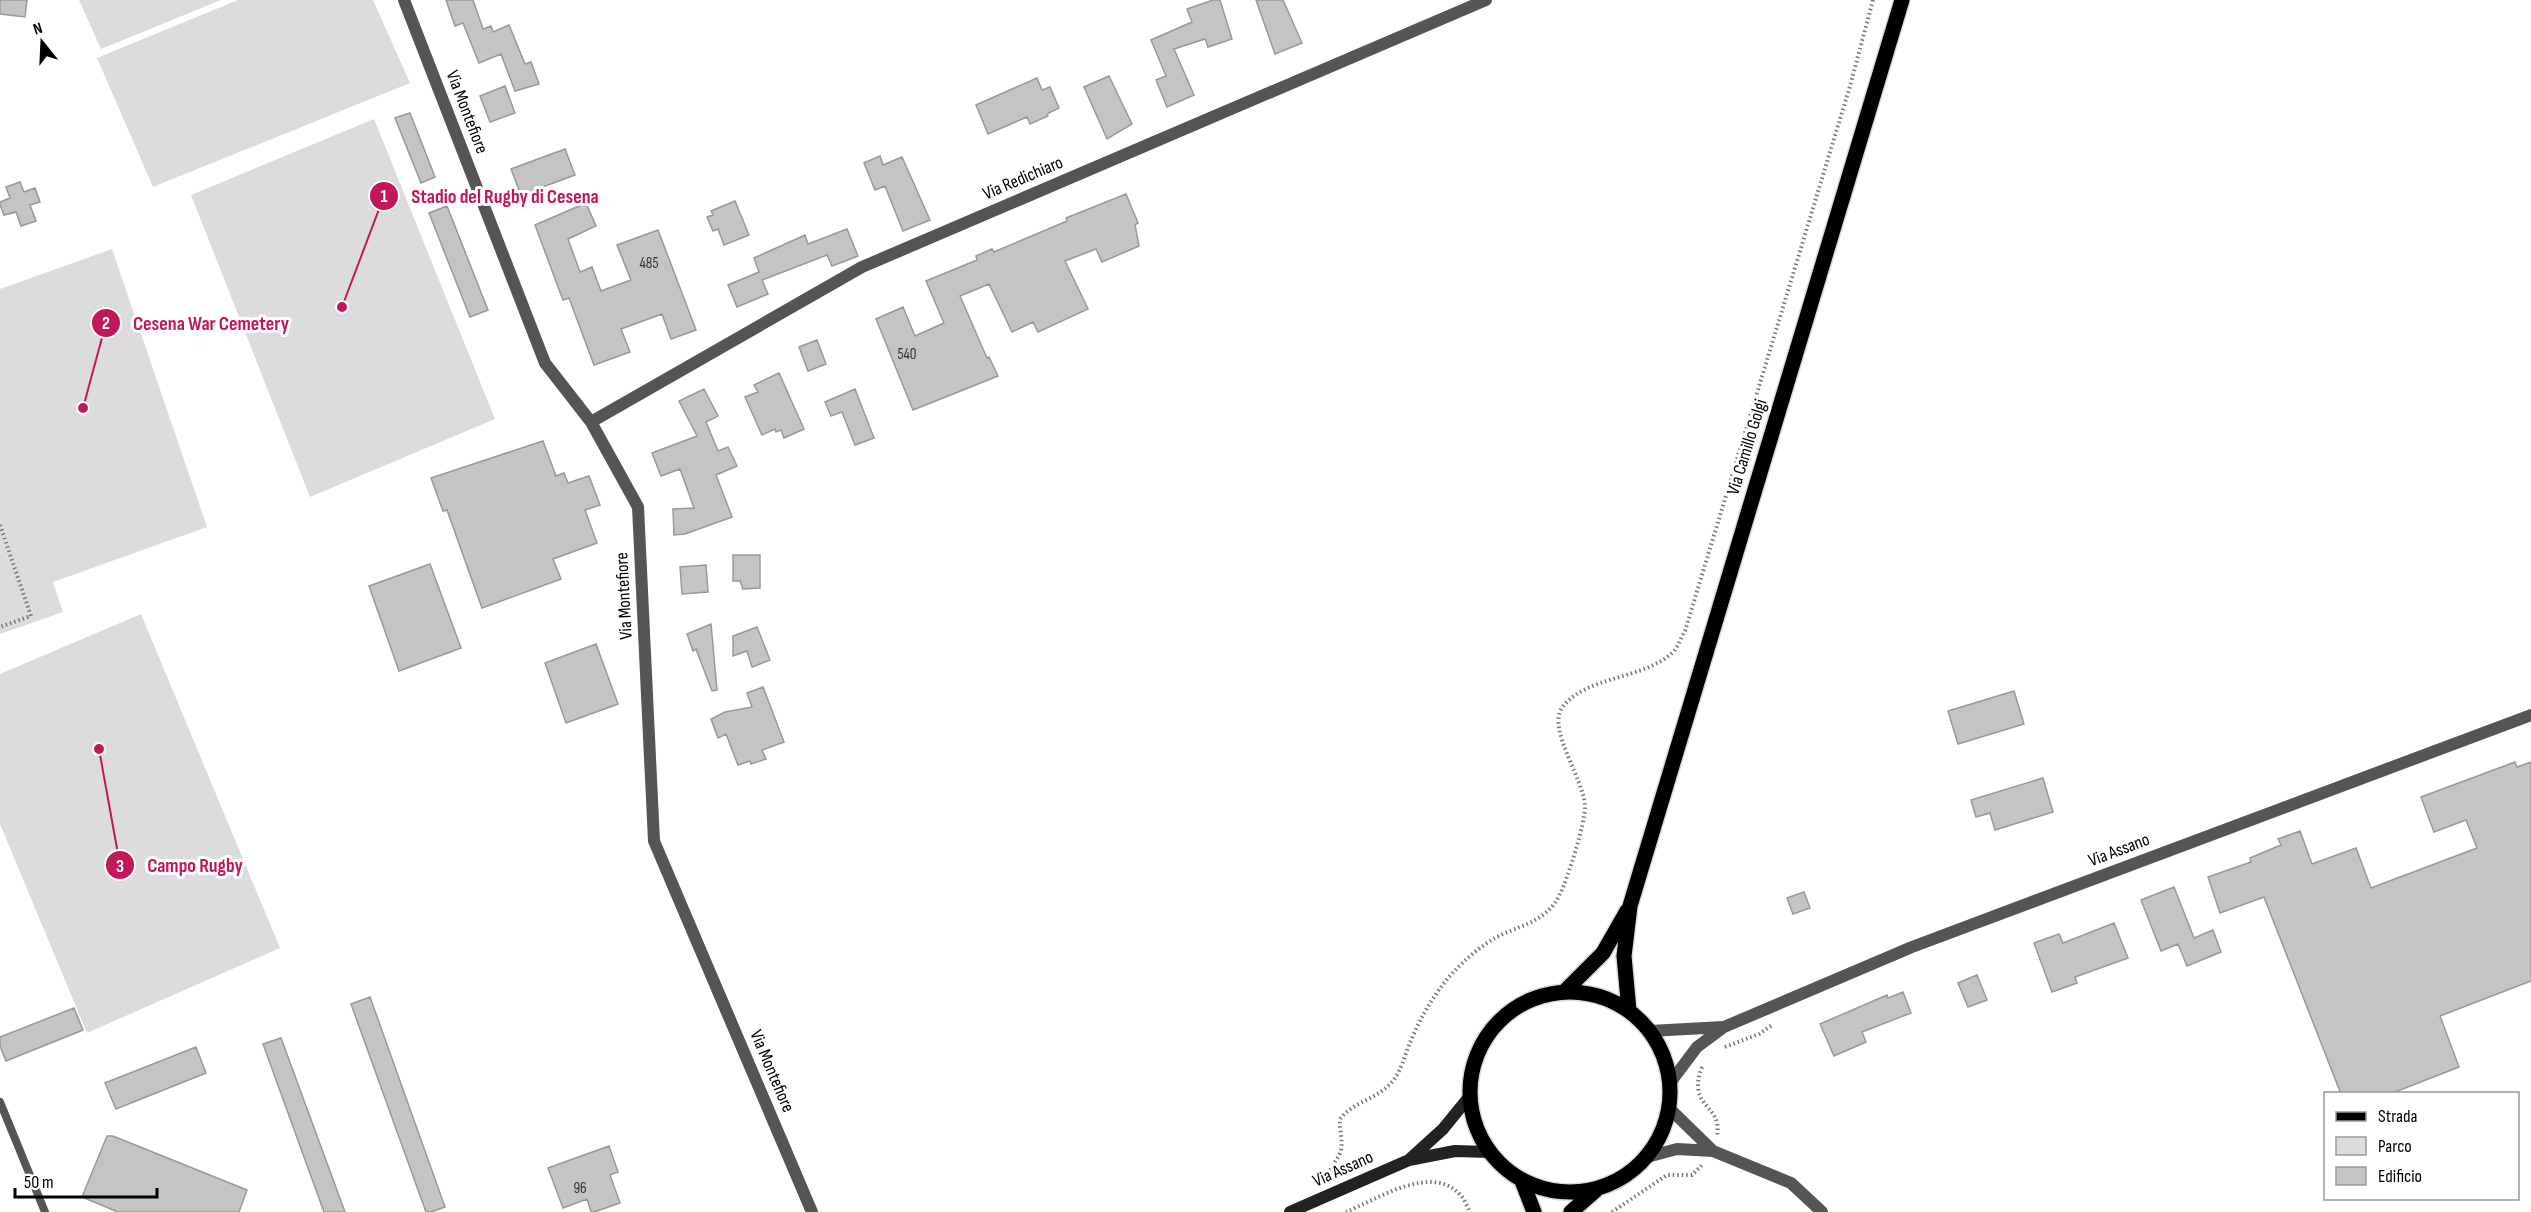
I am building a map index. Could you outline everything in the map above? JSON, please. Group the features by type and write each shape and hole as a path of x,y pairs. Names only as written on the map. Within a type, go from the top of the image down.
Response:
{"main road":[{"name":"Via Camillo Golgi","path":"1629,1011 1624,956 1630,906 1902,0"},
{"name":"Via Camillo Golgi","path":"1564,992 1603,953 1630,906"},
{"path":"1564,992 1598,996 1629,1011 1650,1031 1664,1055 1670,1083 1669,1108 1661,1134 1647,1157 1624,1177 1596,1189 1559,1192 1522,1181 1504,1168 1489,1152 1474,1126 1469,1097 1471,1074 1477,1053 1488,1033 1503,1017 1521,1004 1542,996 1564,992"},
{"name":"Via Assano","path":"1409,1160 1443,1129 1469,1097"},
{"name":"Via Assano","path":"1290,1212 1409,1160 1455,1151 1489,1152"},
{"path":"1522,1181 1534,1212"},
{"path":"1571,1212 1596,1189"}],"street":[{"name":"Via Montefiore","path":"404,0 545,363 591,422 638,507 654,841 812,1212"},
{"name":"Via Redichiaro","path":"591,422 862,267 1486,0"},
{"name":"Via Assano","path":"1670,1083 1697,1047 1724,1027 1912,947 2531,715"},
{"name":"Via Assano","path":"1650,1031 1724,1027"},
{"path":"1669,1108 1713,1151"},
{"path":"1647,1157 1677,1149 1713,1151 1791,1183 1822,1212"}],"lane":[{"path":"0,1101 45,1212"}],"path":[{"path":"1470,1212 1461,1194 1440,1181 1415,1182 1346,1212 1329,1177 1329,1171 1342,1145 1340,1119 1345,1113 1380,1093 1399,1072 1420,1019 1432,996 1446,979 1488,942 1546,915 1561,892 1583,821 1585,807 1578,776 1558,730 1557,720 1561,708 1573,697 1595,686 1666,658 1676,649 1685,631 1874,0"},
{"path":"0,525 31,616 0,627"},
{"path":"1723,1048 1759,1034 1783,1017 1785,1001"},
{"path":"1612,1212 1667,1175 1692,1175 1698,1171 1713,1151 1718,1125 1713,1114 1699,1097 1697,1080 1705,1060"}],"green space":[{"path":"79,0 221,0 101,49"},
{"path":"238,0 373,0 410,83 153,187 97,58"},
{"path":"374,119 495,419 310,497 191,195"},
{"path":"112,249 207,527 53,582 63,612 0,634 0,289"},
{"path":"141,614 280,948 87,1033 0,824 0,674"}],"building":[{"path":"0,0 27,0 25,17 0,14"},
{"path":"446,0 473,0 483,29 491,26 493,32 509,25 525,64 531,62 539,84 515,91 501,54 479,63 463,23 455,26"},
{"path":"1213,0 1220,0 1232,39 1208,47 1205,39 1174,49 1194,95 1167,107 1156,80 1166,76 1151,40 1192,22 1187,9"},
{"path":"1256,0 1283,0 1302,43 1275,54"},
{"path":"1109,76 1132,124 1107,139 1084,87"},
{"path":"1037,78 1042,90 1050,87 1059,108 1030,124 1027,117 988,134 976,105"},
{"path":"505,86 515,113 490,122 480,96"},
{"path":"410,113 435,177 421,183 395,118"},
{"path":"565,149 575,175 521,195 511,169"},
{"path":"880,156 883,165 902,157 930,220 903,231 885,186 875,190 864,163"},
{"path":"20,182 24,192 35,188 40,202 30,205 36,221 21,226 16,212 4,215 0,205 0,202 10,198 6,187"},
{"path":"1126,194 1138,223 1135,225 1139,246 1102,262 1096,249 1065,261 1088,309 1038,332 1033,322 1012,332 989,284 960,296 987,358 989,357 998,376 913,410 876,319 903,307 915,336 944,323 926,281 977,260 976,256 992,249 994,252 1067,221 1066,218"},
{"path":"735,201 749,235 724,245 718,229 713,231 707,217 713,215 711,211"},
{"path":"586,203 596,226 568,239 580,272 592,267 601,291 631,280 617,245 658,230 696,330 671,339 662,314 621,329 630,352 594,365 569,298 563,300 535,225"},
{"path":"447,206 488,310 470,317 429,213"},
{"path":"847,229 858,256 832,266 827,255 762,280 768,294 737,307 728,285 759,272 754,258 805,235 808,244"},
{"path":"817,340 826,364 808,371 799,347"},
{"path":"779,373 804,429 784,438 781,430 776,432 775,429 762,435 745,397 758,392 754,385"},
{"path":"704,389 718,416 706,422 718,451 728,447 737,466 716,475 732,517 685,534 674,535 673,509 694,508 680,469 661,476 652,453 697,436 679,401"},
{"path":"855,389 874,438 855,445 842,412 831,416 825,402"},
{"path":"543,441 556,476 564,473 568,483 589,476 600,505 585,510 597,543 553,559 561,579 482,608 447,510 443,511 431,478"},
{"path":"733,555 760,555 760,588 743,589 740,581 733,581"},
{"path":"430,564 461,648 399,671 369,586"},
{"path":"706,565 708,592 682,594 680,567"},
{"path":"711,624 717,690 712,691 696,649 693,651 687,634"},
{"path":"757,627 770,660 752,667 747,651 733,656 733,636"},
{"path":"596,644 618,704 566,723 545,663"},
{"path":"763,687 784,742 762,750 766,759 738,765 726,734 718,738 711,719 725,712 752,707 747,693"},
{"path":"2014,691 2024,724 1958,744 1948,711"},
{"path":"2515,762 2517,767 2531,762 2531,981 2440,1016 2459,1067 2395,1092 2340,1092 2264,897 2220,913 2208,877 2251,862 2250,858 2281,845 2278,839 2300,831 2312,864 2356,848 2371,888 2477,848 2466,820 2434,832 2421,797"},
{"path":"2043,778 2053,812 1995,830 1990,813 1976,817 1971,800"},
{"path":"2174,887 2194,938 2213,930 2221,952 2187,966 2178,944 2161,951 2141,900"},
{"path":"1804,892 1810,908 1793,914 1787,898"},
{"path":"2114,923 2128,958 2075,977 2077,983 2052,992 2034,943 2059,934 2063,943"},
{"path":"1977,975 1987,1000 1968,1007 1958,983"},
{"path":"1903,992 1911,1013 1862,1032 1866,1042 1834,1056 1820,1024 1887,995 1888,998"},
{"path":"370,997 445,1207 431,1212 426,1212 351,1004"},
{"path":"74,1008 83,1030 6,1061 0,1046 0,1037"},
{"path":"281,1038 345,1212 324,1212 263,1044"},
{"path":"196,1047 206,1073 116,1109 105,1083"},
{"path":"107,1136 113,1136 247,1190 239,1212 118,1212 82,1197"},
{"path":"609,1146 618,1172 610,1175 620,1203 591,1212 587,1199 563,1208 548,1168"}],"place":[{"name":"Stadio del Rugby di Cesena","path":"342,307"},
{"name":"Cesena War Cemetery","path":"83,408"},
{"name":"Campo Rugby","path":"99,749"}]}
